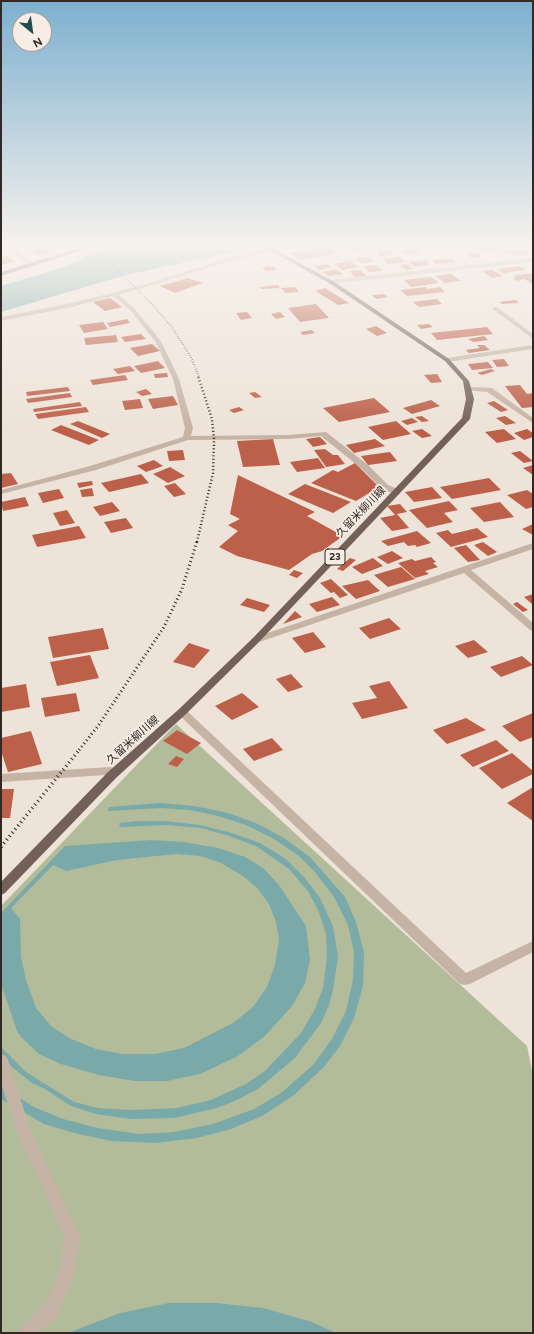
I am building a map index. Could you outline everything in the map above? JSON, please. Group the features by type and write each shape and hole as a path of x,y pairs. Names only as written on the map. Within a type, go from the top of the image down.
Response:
{"main road":[{"path":"367,306 447,360 466,381 468,389"},
{"name":"久留米柳川線","path":"1,890 112,775 182,712 256,640 466,420 470,399 468,389"}],"street":[{"path":"1,319 66,306"},
{"path":"129,306 158,341 176,379 189,428 187,438"},
{"path":"495,308 533,337"},
{"path":"447,360 533,347"},
{"path":"468,389 489,390 533,421"},
{"path":"1,492 93,468 187,438 288,437 323,434 365,467 386,486 397,492"},
{"path":"256,640 533,546"},
{"path":"465,569 533,628"},
{"path":"182,712 465,980 533,946"},
{"path":"1,778 110,771 112,775"},
{"path":"1,1060 24,1132 72,1235 68,1270 52,1309 27,1333"}],"green space":[{"path":"176,724 527,1046 533,1076 533,1333 1,1333 1,906"}],"water":[{"path":"1,306 20,306 1,312"},
{"path":"160,803 194,806 228,813 256,823 284,838 310,857 345,897 356,922 364,953 363,986 354,1018 340,1046 324,1067 294,1095 262,1116 231,1129 197,1138 155,1143 112,1141 78,1134 44,1124 1,1099 1,1086 34,1107 63,1119 98,1128 139,1134 174,1132 213,1124 254,1109 281,1093 313,1065 332,1039 346,1011 353,980 354,952 348,925 334,897 315,872 299,856 274,839 246,825 218,816 190,810 161,808 108,811 109,807"},
{"path":"137,821 165,821 200,825 232,833 260,843 286,859 305,878 320,898 333,926 338,957 329,1005 321,1023 295,1058 258,1089 237,1100 217,1108 174,1118 131,1119 96,1114 71,1106 45,1089 32,1083 12,1067 1,1056 1,1047 26,1072 74,1102 98,1108 130,1110 177,1108 211,1100 246,1084 265,1071 301,1033 315,1009 323,988 327,957 326,934 318,910 308,891 289,869 256,846 201,828 167,825 120,827 119,823"},
{"path":"151,840 184,842 218,848 245,857 263,868 279,885 306,926 310,960 305,983 292,1006 265,1036 238,1056 200,1074 167,1081 135,1081 99,1075 61,1064 39,1054 22,1038 17,1031 1,984 1,913 65,846","holes":["176,854 200,856 221,863 243,876 257,888 269,904 276,922 279,939 275,965 267,987 253,1007 233,1023 184,1048 155,1054 122,1054 96,1049 69,1038 51,1026 36,1008 26,980 21,957 20,919 11,908 53,865 66,871 117,860"]},
{"path":"169,1303 216,1303 263,1308 312,1322 336,1333 68,1333 120,1313"}],"building":[{"path":"99,306 122,307 105,311"},
{"path":"318,306 329,318 300,322 288,308"},
{"path":"247,312 252,318 241,320 236,313"},
{"path":"280,312 285,317 276,319 271,314"},
{"path":"127,319 130,323 110,327 107,323"},
{"path":"103,322 108,329 84,333 79,325"},
{"path":"429,324 433,327 421,329 417,325"},
{"path":"376,326 387,333 377,336 366,329"},
{"path":"487,327 493,334 437,340 431,333"},
{"path":"312,330 315,333 303,335 300,332"},
{"path":"141,334 146,339 125,342 121,337"},
{"path":"116,335 118,342 86,345 84,338"},
{"path":"484,336 488,340 473,342 468,339"},
{"path":"152,344 160,351 138,356 130,348"},
{"path":"477,345 484,345 490,350 469,353 466,350 480,348"},
{"path":"504,359 509,366 497,367 492,360"},
{"path":"158,361 165,368 141,373 134,366"},
{"path":"488,362 493,368 472,370 468,364"},
{"path":"130,366 135,371 118,374 113,369"},
{"path":"491,369 495,371 482,375 477,373"},
{"path":"167,373 168,377 155,378 154,374"},
{"path":"437,374 442,382 431,383 424,375"},
{"path":"125,375 128,380 93,385 90,380"},
{"path":"520,385 527,394 533,393 533,407 522,408 505,386"},
{"path":"68,387 70,391 27,396 26,392"},
{"path":"146,389 152,394 142,396 136,392"},
{"path":"255,392 262,397 255,398 249,393"},
{"path":"70,393 72,397 28,403 26,399"},
{"path":"173,396 178,405 153,409 148,399"},
{"path":"374,398 390,412 339,422 323,408"},
{"path":"140,399 143,408 125,410 122,401"},
{"path":"431,400 440,406 412,414 403,408"},
{"path":"494,401 508,410 501,412 487,403"},
{"path":"80,402 82,406 34,412 33,409"},
{"path":"86,407 89,412 38,419 35,414"},
{"path":"239,407 244,410 234,413 229,410"},
{"path":"422,416 429,421 422,422 415,417"},
{"path":"505,416 516,423 506,425 496,418"},
{"path":"412,418 418,422 407,425 401,421"},
{"path":"78,421 110,434 102,438 70,424"},
{"path":"396,421 411,434 383,440 368,427"},
{"path":"61,425 99,440 89,445 51,430"},
{"path":"422,429 432,436 422,438 412,431"},
{"path":"504,429 516,439 497,443 485,432"},
{"path":"527,429 533,433 533,437 524,440 514,433"},
{"path":"320,437 327,444 313,447 306,439"},
{"path":"273,439 280,465 243,467 237,441"},
{"path":"375,439 385,446 354,453 346,445"},
{"path":"325,449 333,455 338,455 345,464 326,467 314,450"},
{"path":"183,450 185,460 169,461 167,451"},
{"path":"520,451 533,461 524,463 511,453"},
{"path":"390,452 397,461 368,465 361,456"},
{"path":"318,458 325,468 297,472 290,462"},
{"path":"154,460 163,466 146,472 137,466"},
{"path":"355,463 379,487 356,501 311,483 333,470 338,472"},
{"path":"533,465 533,475 523,468"},
{"path":"170,467 185,476 168,483 153,474"},
{"path":"11,473 18,484 1,488 1,474"},
{"path":"141,474 149,483 109,492 101,483"},
{"path":"238,475 315,512 307,516 343,536 322,551 312,554 289,570 237,556 219,547 238,531 228,525 240,519 230,514"},
{"path":"489,478 501,490 452,499 440,487"},
{"path":"92,481 93,485 79,488 77,483"},
{"path":"175,483 186,494 174,497 164,486"},
{"path":"305,484 351,502 333,513 288,494"},
{"path":"432,487 442,498 414,502 405,492"},
{"path":"92,488 94,496 82,497 80,490"},
{"path":"59,489 64,498 43,503 38,493"},
{"path":"527,490 533,494 533,507 526,509 507,495"},
{"path":"25,497 29,506 3,511 1,502"},
{"path":"449,501 458,510 444,513 453,522 427,528 409,510"},
{"path":"112,502 120,511 100,516 93,507"},
{"path":"500,502 514,517 484,522 470,508"},
{"path":"400,504 407,512 397,514 409,528 392,531 380,518 395,515 387,506"},
{"path":"67,510 75,523 60,526 53,513"},
{"path":"126,518 133,528 111,533 104,522"},
{"path":"533,524 533,535 522,529"},
{"path":"79,526 86,538 37,547 32,535"},
{"path":"477,528 488,537 451,547 436,533 448,530 452,534"},
{"path":"417,531 431,543 417,547 415,545 408,546 404,542 388,546 381,541"},
{"path":"483,542 497,552 488,556 474,545"},
{"path":"466,545 480,560 468,562 454,548"},
{"path":"392,551 403,558 388,564 377,557"},
{"path":"431,557 436,562 433,563 438,567 425,571 429,574 415,578 398,563 412,559 415,561"},
{"path":"350,558 356,560 343,571 337,569"},
{"path":"373,558 383,566 362,574 352,567"},
{"path":"401,567 415,579 388,587 374,575"},
{"path":"294,570 303,573 297,578 289,575"},
{"path":"331,579 348,595 340,598 334,592 331,593 320,583"},
{"path":"368,580 380,591 356,599 342,586"},
{"path":"533,594 533,605 524,597"},
{"path":"332,597 340,605 317,612 309,604"},
{"path":"247,598 270,605 264,612 240,605"},
{"path":"517,602 528,610 523,612 513,604"},
{"path":"295,611 302,617 283,624"},
{"path":"389,618 401,629 370,639 359,628"},
{"path":"103,628 109,649 53,658 48,637"},
{"path":"313,632 326,647 305,653 292,638"},
{"path":"474,640 488,652 468,658 455,646"},
{"path":"189,643 210,650 194,668 173,662"},
{"path":"90,655 99,678 57,686 50,662"},
{"path":"522,656 533,665 501,677 490,667"},
{"path":"291,674 303,687 288,692 276,679"},
{"path":"389,681 408,708 362,719 352,703 377,698 369,686"},
{"path":"26,684 30,707 1,712 1,688"},
{"path":"76,693 80,711 45,717 41,698"},
{"path":"242,693 259,707 232,720 215,706"},
{"path":"533,713 533,737 520,742 502,726"},
{"path":"466,718 486,730 447,744 433,730"},
{"path":"177,730 201,743 187,754 163,741"},
{"path":"31,731 42,764 8,772 1,751 1,738"},
{"path":"272,738 283,750 254,761 243,749"},
{"path":"496,740 509,751 473,767 460,755"},
{"path":"512,753 533,771 533,774 502,789 479,768"},
{"path":"176,756 184,759 177,767 168,764"},
{"path":"533,787 533,821 507,803"},
{"path":"1,789 14,789 10,818 1,818"}],"railway":[{"path":"154,306 171,326 191,357 199,377"},
{"path":"197,542 213,473 214,439 212,419 198,376"},
{"path":"79,750 98,726 164,627 182,589 197,541"},
{"path":"1,847 80,749"}]}
